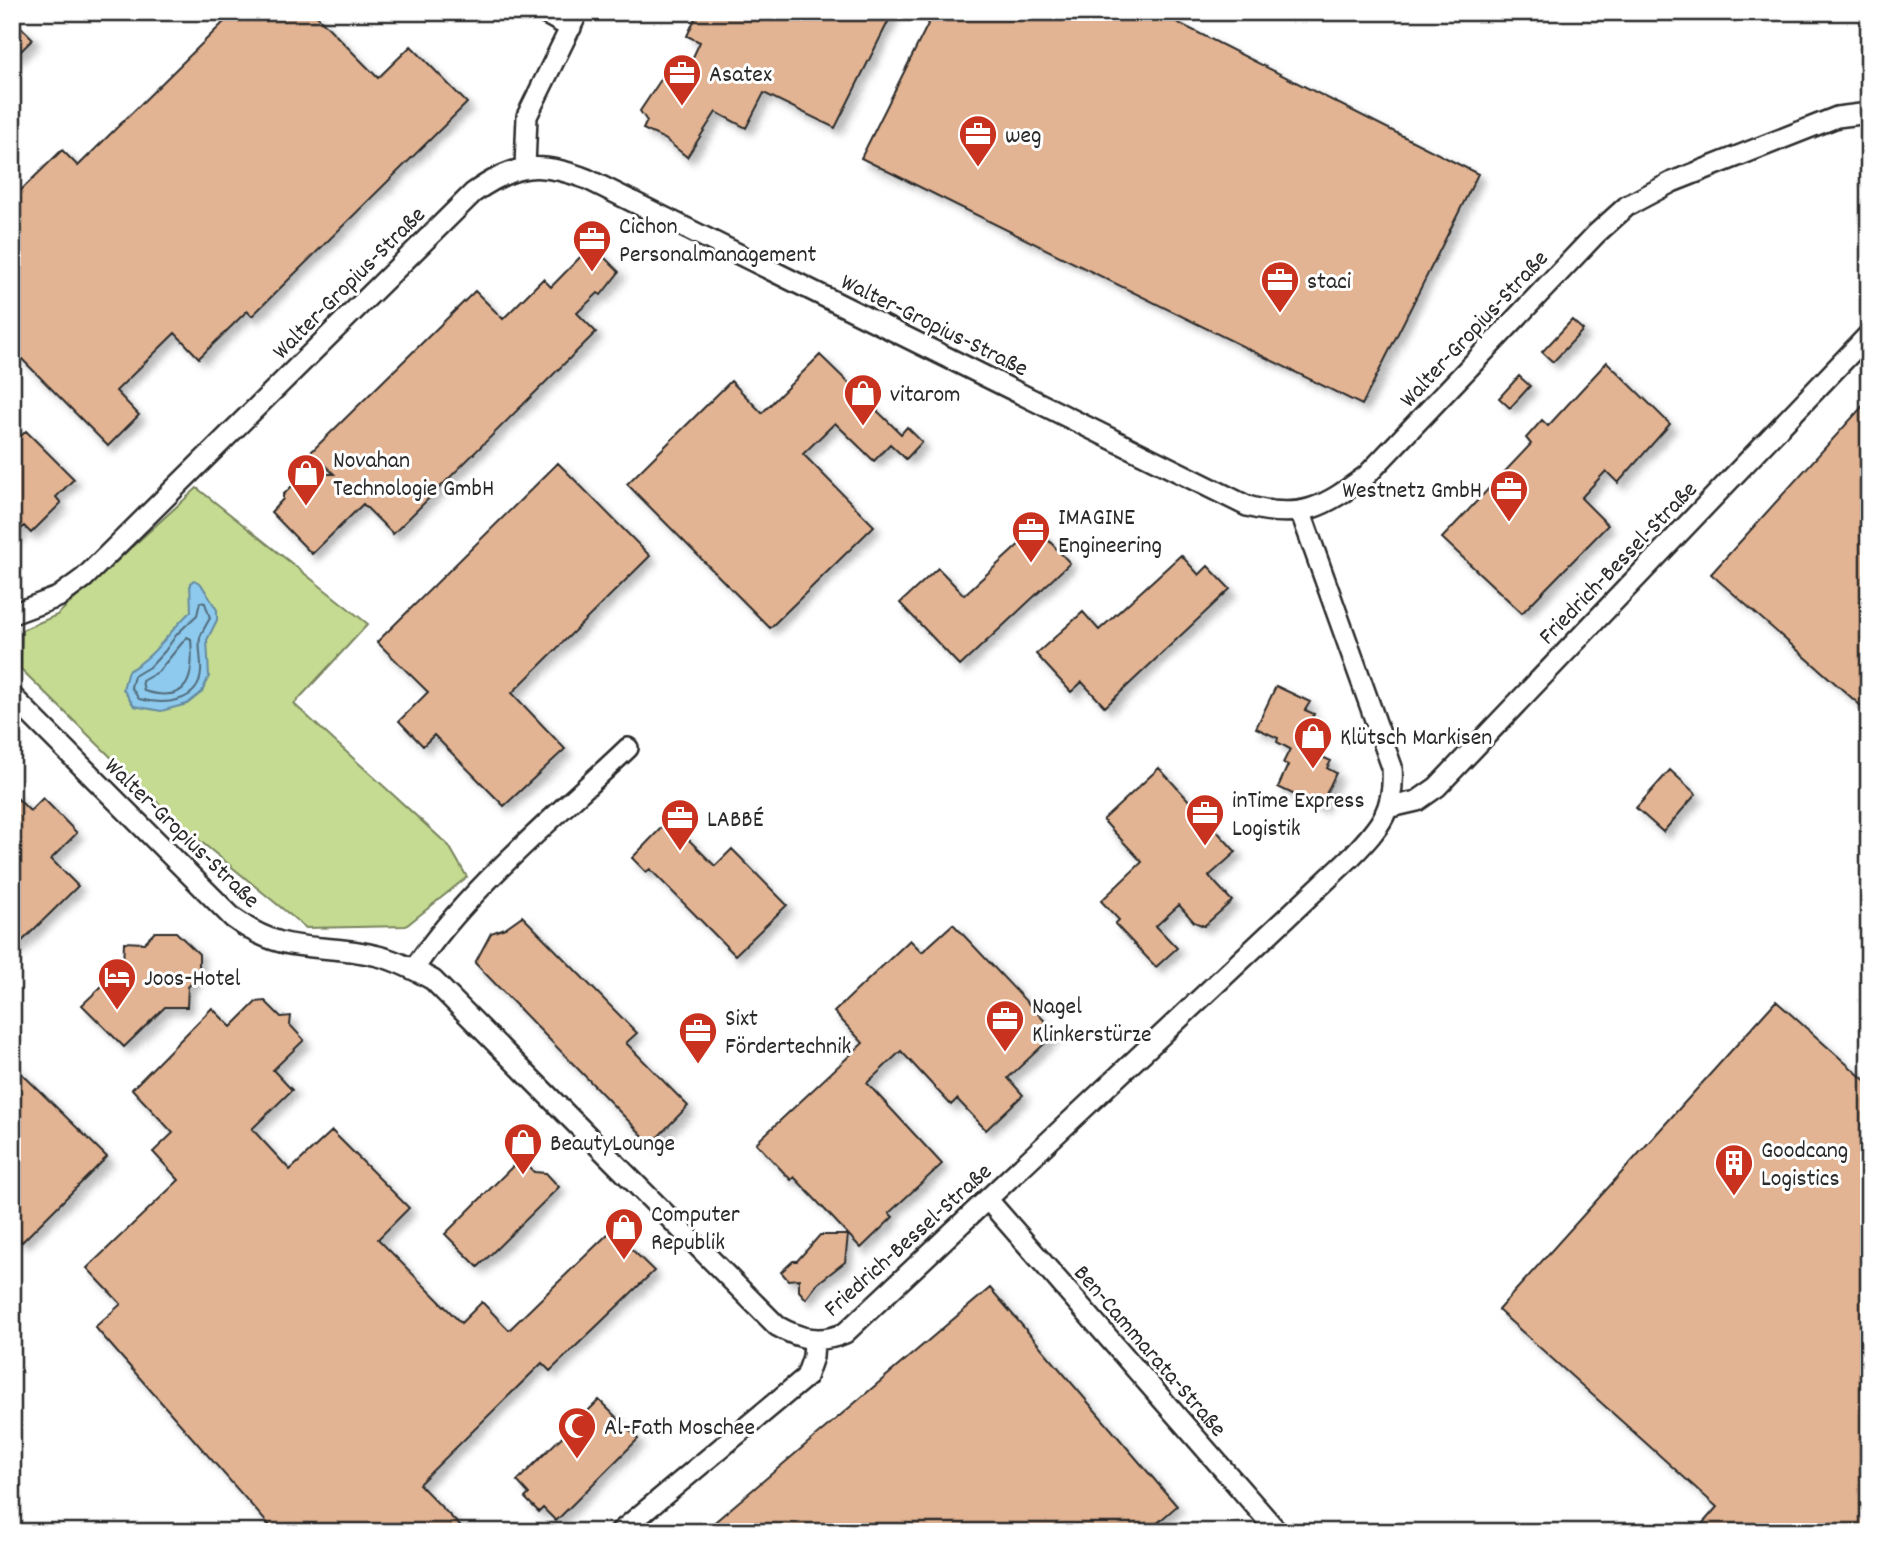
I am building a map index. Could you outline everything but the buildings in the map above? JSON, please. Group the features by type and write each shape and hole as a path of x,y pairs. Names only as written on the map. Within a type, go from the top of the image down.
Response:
{"street":[{"path":"525,167 527,116 574,20 542,12"},
{"name":"Walter-Gropius-Straße","path":"12,614 58,597 84,578 473,193 497,176 525,167 559,168 587,179 1247,506 1269,512 1301,513 1334,500 1366,476 1596,234 1627,206 1672,182 1837,117 1869,113"},
{"name":"Friedrich-Bessel-Straße","path":"414,969 433,980 461,1007 777,1326 814,1340 845,1333 1352,856 1373,835 1391,807 1417,801 1437,787 1869,334"},
{"path":"1301,513 1392,766 1394,787 1391,807"},
{"name":"Walter-Gropius-Straße","path":"12,696 233,918 250,931 296,948 378,956 414,969"},
{"path":"414,969 432,942 480,892 628,748"},
{"name":"Ben-Cammarata-Straße","path":"988,1200 1278,1532"},
{"path":"620,1532 806,1377 813,1357 814,1340"}],"green space":[{"path":"197,488 368,624 294,704 449,846 467,877 406,926 306,928 177,822 21,669 22,630 57,615"}],"water":[{"path":"194,580 201,584 217,610 217,620 207,640 209,676 202,692 187,704 161,711 134,706 123,689 128,671 154,651 191,611 190,583"}],"place":[{"name":"Asatex","path":"682,107"},
{"name":"weg","path":"978,168"},
{"name":"Cichon Personalmanagement","path":"592,273"},
{"name":"staci","path":"1280,314"},
{"name":"vitarom","path":"863,427"},
{"name":"Novahan Technologie GmbH","path":"306,507"},
{"name":"Westnetz GmbH","path":"1509,523"},
{"name":"IMAGINE Engineering","path":"1031,564"},
{"name":"Klütsch Markisen","path":"1313,770"},
{"name":"inTime Express Logistik","path":"1205,847"},
{"name":"LABBÉ","path":"680,852"},
{"name":"Joos-Hotel","path":"117,1011"},
{"name":"Nagel Klinkerstürze","path":"1005,1053"},
{"name":"Sixt Fördertechnik","path":"698,1065"},
{"name":"BeautyLounge","path":"523,1176"},
{"name":"Goodcang Logistics","path":"1734,1197"},
{"name":"Computer Republik","path":"624,1261"},
{"name":"Al-Fath Moschee","path":"577,1460"}]}
